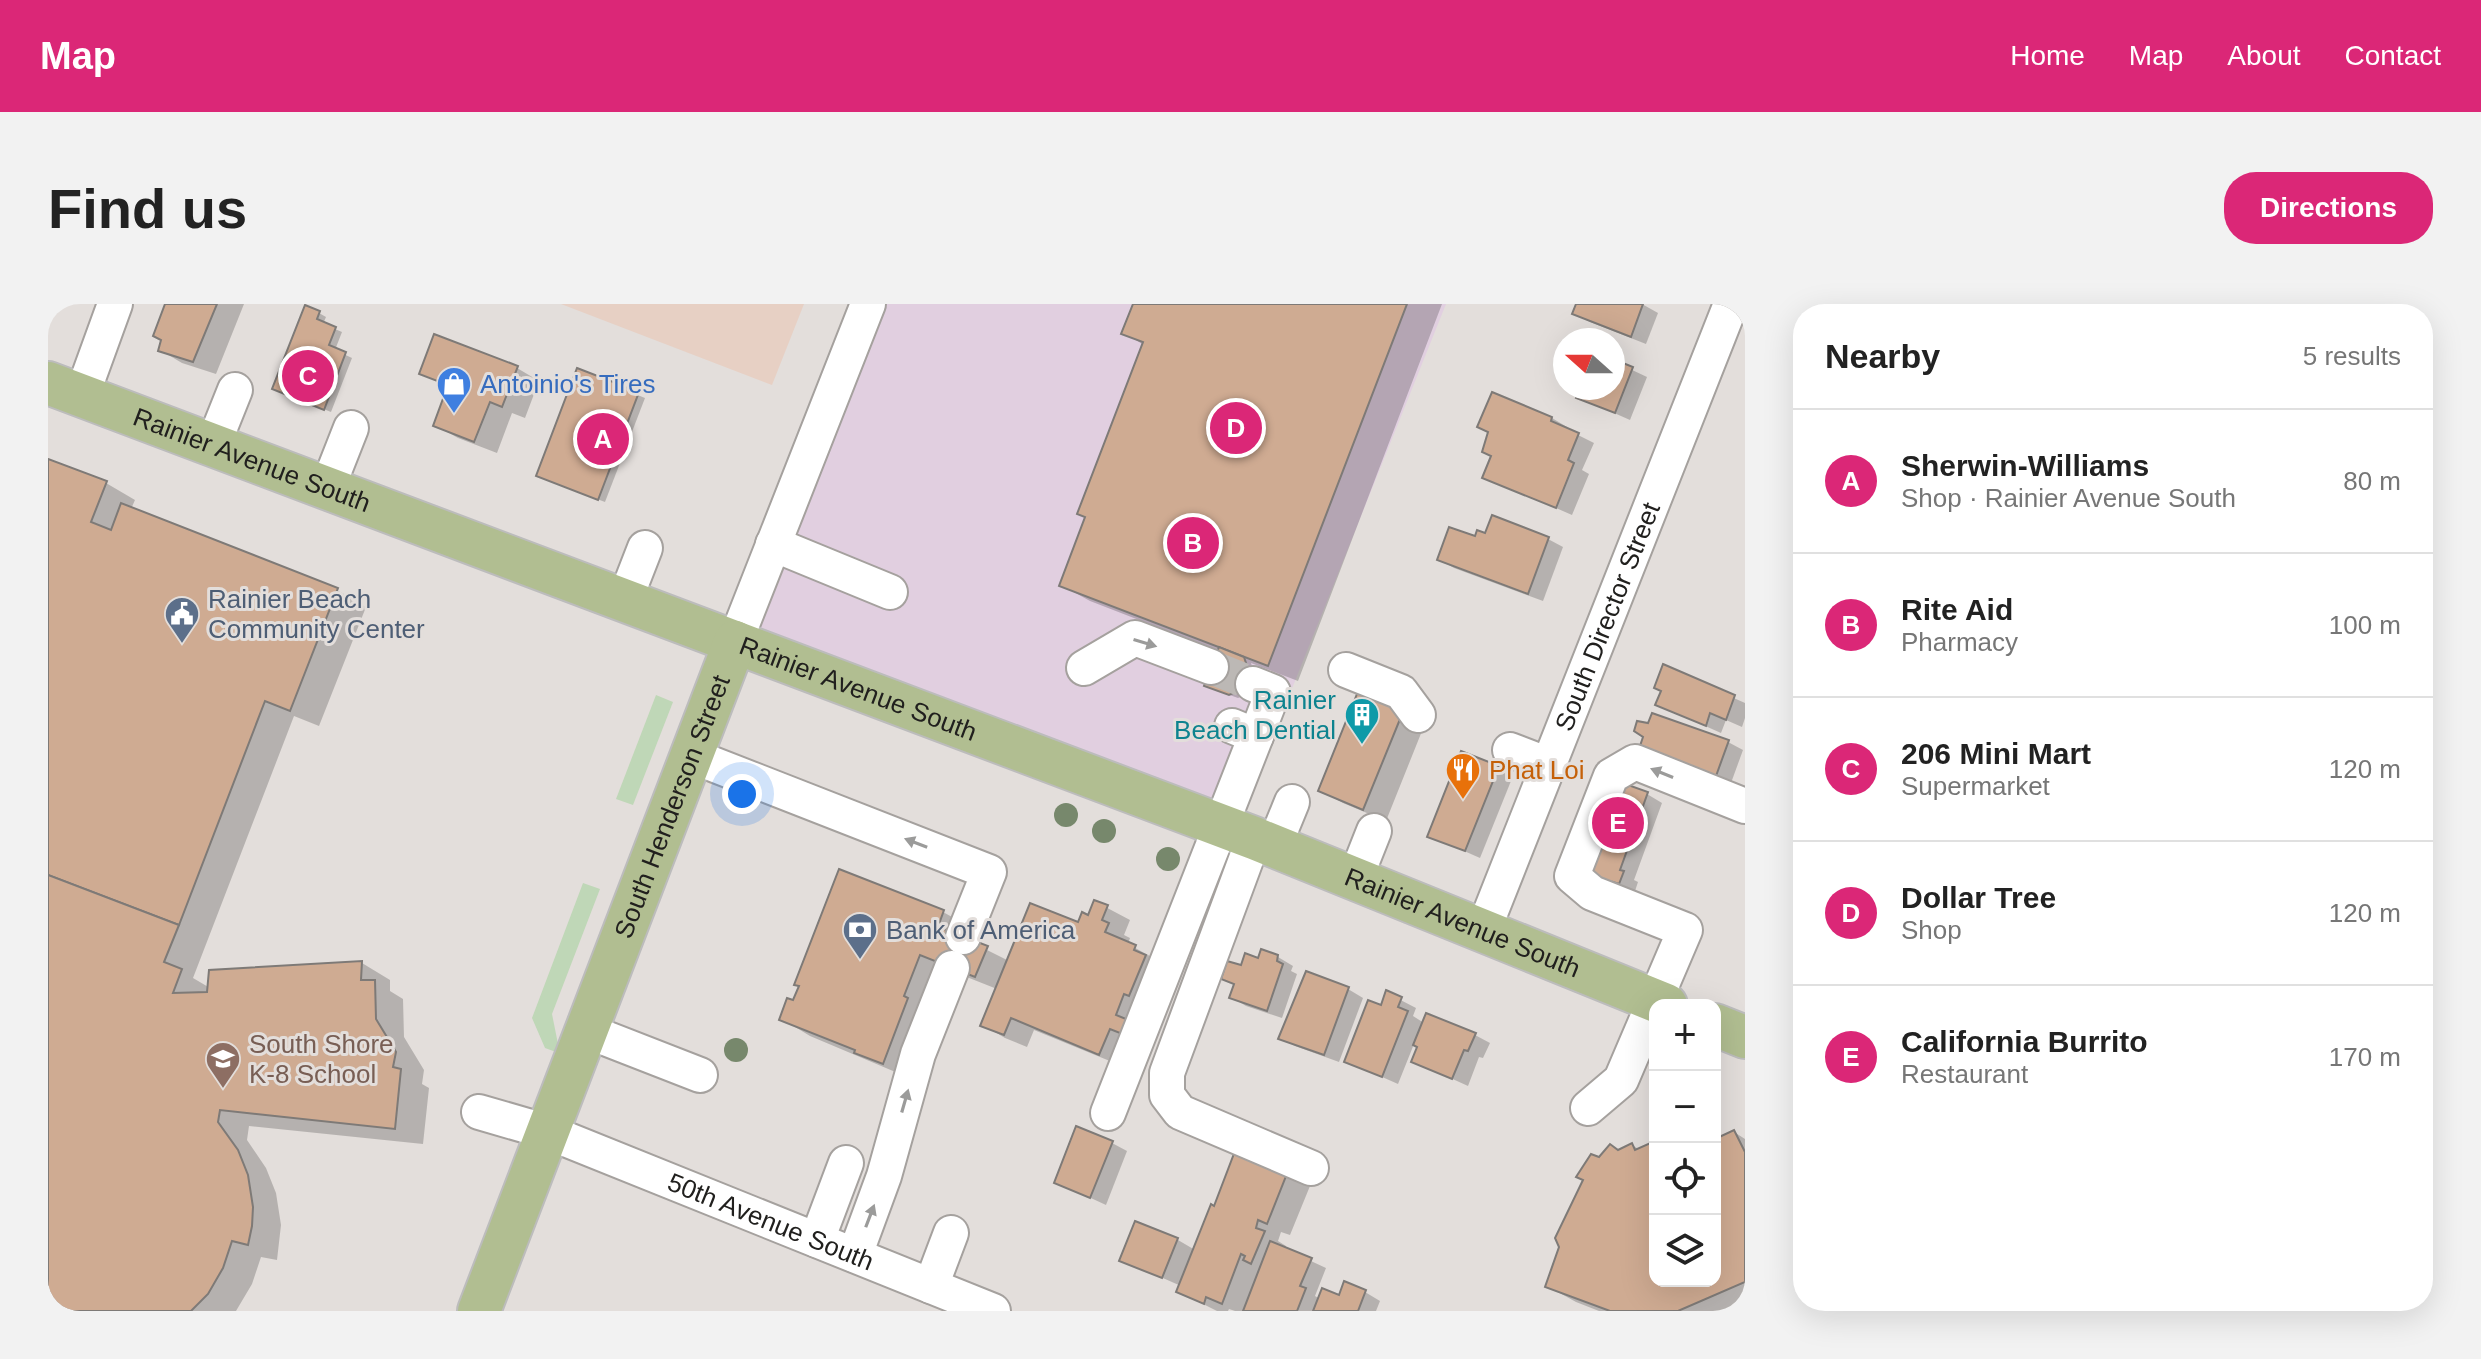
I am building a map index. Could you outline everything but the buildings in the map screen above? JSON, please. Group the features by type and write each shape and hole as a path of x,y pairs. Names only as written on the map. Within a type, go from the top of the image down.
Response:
{"main road":[{"name":"Rainier Avenue South","path":"65,389 1249,837 1650,999"},
{"name":"South Henderson Street","path":"479,1311 735,642"},
{"path":"1721,1027 1745,1037"}],"street":[{"path":"65,389 115,304"},
{"name":"South Henderson Street","path":"735,642 868,304"},
{"name":"South Director Street","path":"1483,931 1731,304"},
{"path":"213,445 235,390"},
{"path":"327,489 351,428"},
{"path":"773,544 890,592"},
{"path":"624,602 645,548"},
{"path":"1084,668 1135,638 1211,667"},
{"path":"1346,670 1401,692 1418,715"},
{"path":"1253,684 1273,692 1244,731 1249,837 1167,1073 1167,1095 1180,1112 1311,1168"},
{"path":"1510,750 1549,765"},
{"path":"692,756 989,872 918,1054 884,1176 855,1255"},
{"path":"1661,999 1685,930 1592,893 1572,876 1605,790 1611,776 1635,762 1740,804"},
{"path":"1108,1113 1249,837 1292,802"},
{"path":"1355,879 1374,831"},
{"path":"1588,1108 1621,1080 1649,1025"},
{"path":"587,1031 700,1075"},
{"name":"50th Avenue South","path":"479,1112 548,1132 993,1311"},
{"path":"817,1240 846,1163"},
{"path":"931,1286 951,1233"}],"shaded area":[{"path":"561,304 804,304 772,385"},
{"path":"879,304 1446,304 1241,816 751,632"}],"green space":[{"path":"656,695 673,702 633,805 616,799"},
{"path":"583,883 600,889 552,1014 558,1044 556,1052 545,1048 532,1018"}],"tunnel":[{"path":"1211,667 1253,684"}],"place":[{"name":"206 Mini Mart","path":"308,376"},
{"name":"Antoinio's Tires","path":"454,415"},
{"name":"Dollar Tree","path":"1236,428"},
{"name":"Sherwin-Williams","path":"603,439"},
{"name":"Rite Aid","path":"1193,543"},
{"name":"Rainier Beach Community Center","path":"182,645"},
{"name":"Rainier Beach Dential","path":"1362,746"},
{"name":"Phat Loi","path":"1463,801"},
{"name":"California Burrito","path":"1618,823"},
{"name":"Bank of America","path":"860,961"},
{"name":"South Shore K-8 School","path":"223,1090"}]}
